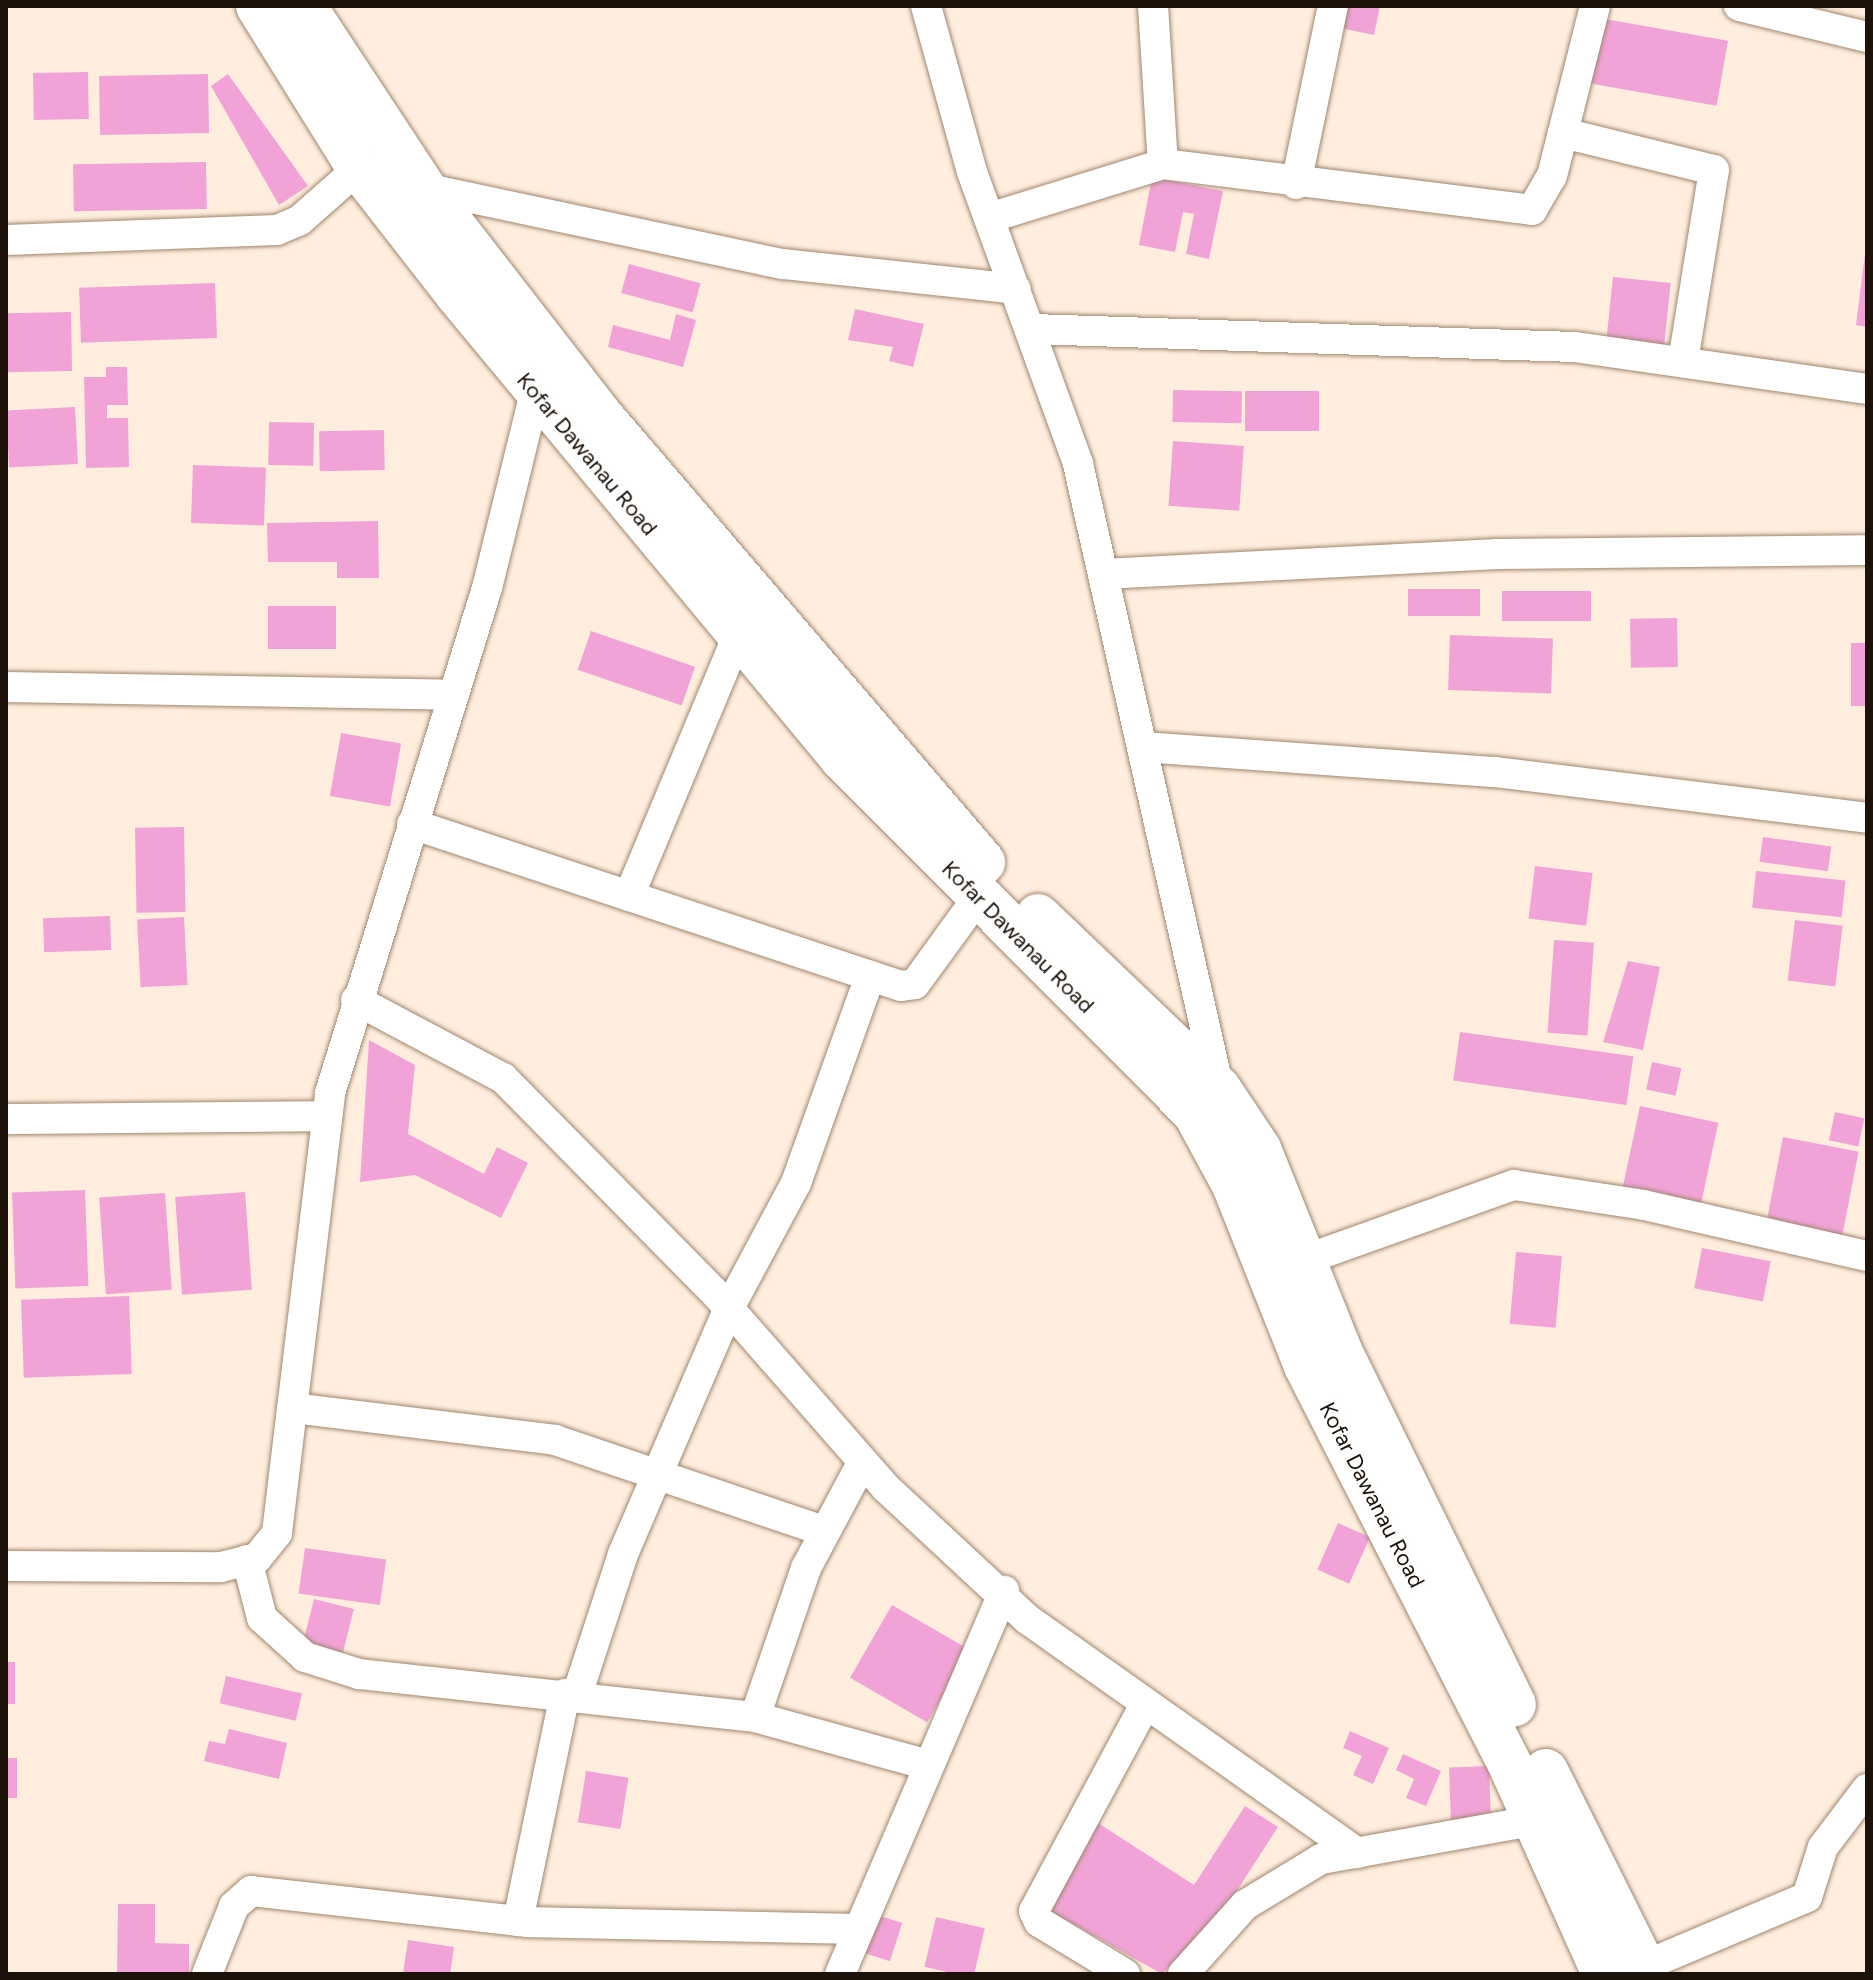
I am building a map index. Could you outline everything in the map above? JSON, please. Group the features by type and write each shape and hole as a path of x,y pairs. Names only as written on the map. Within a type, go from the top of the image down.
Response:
{"street":[{"name":"Kofar Dawanau Road","path":"258,6 359,168 535,392 842,758 1195,1113 1323,1359 1537,1820 1632,1971"},
{"name":"Kofar Dawanau Road","path":"304,6 424,188 810,668 996,875 1219,1089 1259,1149 1304,1260 1323,1359"},
{"path":"926,6 989,218 1032,329 1078,464 1219,1089"},
{"path":"1153,6 1163,164"},
{"path":"1296,184 1333,6"},
{"path":"989,218 1163,164 1296,184 1532,210 1546,189 1595,6"},
{"path":"1739,6 1867,37"},
{"path":"1563,133 1714,170 1683,362"},
{"path":"6,240 277,230 300,220 359,168"},
{"path":"424,188 783,264 1016,289"},
{"path":"1032,329 1575,347 1867,389"},
{"path":"6,1566 221,1567 247,1560 277,1533 327,1116 356,1000 453,695 535,392"},
{"path":"1103,574 1497,554 1867,550"},
{"path":"629,896 738,635"},
{"path":"6,687 453,695"},
{"path":"1144,747 1495,772 1867,818"},
{"path":"412,824 870,976 915,984 979,896"},
{"path":"518,1921 571,1694 623,1554 729,1308 796,1183 870,976"},
{"path":"356,1000 503,1078 729,1308 862,1463 1004,1591 1027,1619 1357,1853"},
{"path":"6,1119 327,1116"},
{"path":"1304,1260 1514,1185 1644,1205 1867,1256"},
{"path":"1323,1359 1632,1971 1807,1897 1823,1847 1867,1789"},
{"path":"292,1408 555,1440 660,1470 824,1531"},
{"path":"755,1717 824,1531 862,1463"},
{"path":"247,1560 262,1618 305,1657 359,1674 571,1694 755,1717 925,1764"},
{"path":"840,1974 855,1929 925,1764 1004,1591"},
{"path":"1125,1974 1039,1922 1034,1911 1145,1705"},
{"path":"1183,1974 1281,1878 1321,1859 1537,1820"},
{"path":"207,1974 239,1897 251,1891 518,1921 855,1929"}],"building":[{"path":"1345,6 1380,6 1374,35 1340,28"},
{"path":"1599,18 1728,41 1717,106 1588,83"},
{"path":"88,72 89,119 34,120 33,73"},
{"path":"208,74 209,133 100,135 99,76"},
{"path":"228,74 308,186 279,205 211,86"},
{"path":"206,162 207,209 74,211 73,164"},
{"path":"1152,177 1223,191 1209,259 1186,254 1194,214 1183,212 1175,252 1139,245"},
{"path":"1867,254 1867,327 1856,325"},
{"path":"629,264 700,283 693,312 621,293"},
{"path":"1613,277 1671,283 1663,353 1606,347"},
{"path":"215,283 217,338 81,343 79,288"},
{"path":"855,309 924,324 913,367 889,361 893,347 848,340"},
{"path":"71,312 72,371 7,372 6,313"},
{"path":"676,314 696,320 683,367 608,347 613,325 670,340"},
{"path":"106,367 127,367 128,405 107,405 107,418 128,418 129,467 86,468 84,377 106,377"},
{"path":"1173,390 1242,391 1241,423 1172,422"},
{"path":"1245,391 1319,391 1319,431 1245,431"},
{"path":"75,407 78,464 9,468 6,411"},
{"path":"269,422 314,423 313,466 268,465"},
{"path":"384,430 385,470 320,471 319,431"},
{"path":"1173,441 1244,446 1239,511 1168,506"},
{"path":"193,465 266,468 264,526 191,523"},
{"path":"378,521 379,578 337,578 337,562 268,562 267,523"},
{"path":"1408,589 1480,589 1480,616 1408,616"},
{"path":"1502,591 1591,591 1591,621 1502,621"},
{"path":"268,606 336,606 336,649 268,649"},
{"path":"1677,618 1678,667 1631,668 1630,619"},
{"path":"591,631 695,667 682,706 578,670"},
{"path":"1450,635 1553,639 1551,694 1448,690"},
{"path":"1851,643 1867,643 1867,706 1851,706"},
{"path":"341,733 401,744 390,807 330,796"},
{"path":"184,827 185,912 136,913 135,828"},
{"path":"1763,837 1831,847 1828,871 1760,862"},
{"path":"1535,866 1593,873 1586,926 1529,919"},
{"path":"1756,871 1846,880 1842,917 1752,908"},
{"path":"110,916 111,950 44,952 43,918"},
{"path":"184,917 188,985 141,987 137,919"},
{"path":"1795,920 1843,926 1835,986 1788,981"},
{"path":"1554,940 1594,943 1587,1036 1548,1033"},
{"path":"1628,961 1660,967 1643,1050 1603,1042"},
{"path":"1460,1032 1633,1056 1626,1105 1453,1081"},
{"path":"369,1040 415,1065 408,1134 484,1174 497,1147 528,1163 501,1218 415,1175 360,1182"},
{"path":"1652,1062 1681,1068 1676,1096 1646,1089"},
{"path":"1640,1106 1718,1123 1701,1206 1622,1189"},
{"path":"1835,1112 1864,1118 1858,1147 1829,1140"},
{"path":"1783,1137 1859,1152 1842,1237 1766,1222"},
{"path":"85,1190 88,1286 15,1288 12,1193"},
{"path":"245,1192 252,1290 182,1295 175,1197"},
{"path":"165,1193 172,1290 106,1294 99,1198"},
{"path":"1702,1248 1771,1261 1763,1302 1694,1288"},
{"path":"1516,1252 1562,1256 1556,1328 1510,1324"},
{"path":"129,1296 132,1374 24,1378 21,1300"},
{"path":"1338,1523 1370,1537 1349,1584 1317,1570"},
{"path":"305,1548 386,1559 380,1605 299,1594"},
{"path":"314,1599 354,1609 342,1657 302,1648"},
{"path":"892,1605 969,1650 927,1722 850,1678"},
{"path":"6,1662 15,1662 15,1704 6,1704"},
{"path":"226,1676 302,1694 296,1721 220,1703"},
{"path":"229,1729 287,1743 279,1779 204,1761 209,1741 225,1744"},
{"path":"1350,1731 1389,1748 1373,1784 1353,1775 1362,1756 1343,1748"},
{"path":"1403,1754 1441,1771 1426,1806 1406,1798 1414,1779 1396,1770"},
{"path":"6,1758 17,1758 17,1798 6,1798"},
{"path":"1489,1766 1491,1826 1451,1827 1449,1767"},
{"path":"586,1771 628,1778 620,1829 578,1822"},
{"path":"1245,1806 1278,1827 1227,1906 1162,1974 1045,1908 1098,1823 1194,1885"},
{"path":"118,1904 155,1904 155,1943 189,1944 189,1974 117,1974"},
{"path":"868,1912 902,1923 890,1961 856,1950"},
{"path":"936,1917 985,1928 974,1974 956,1974 925,1967"},
{"path":"408,1940 454,1947 450,1974 403,1974"}]}
